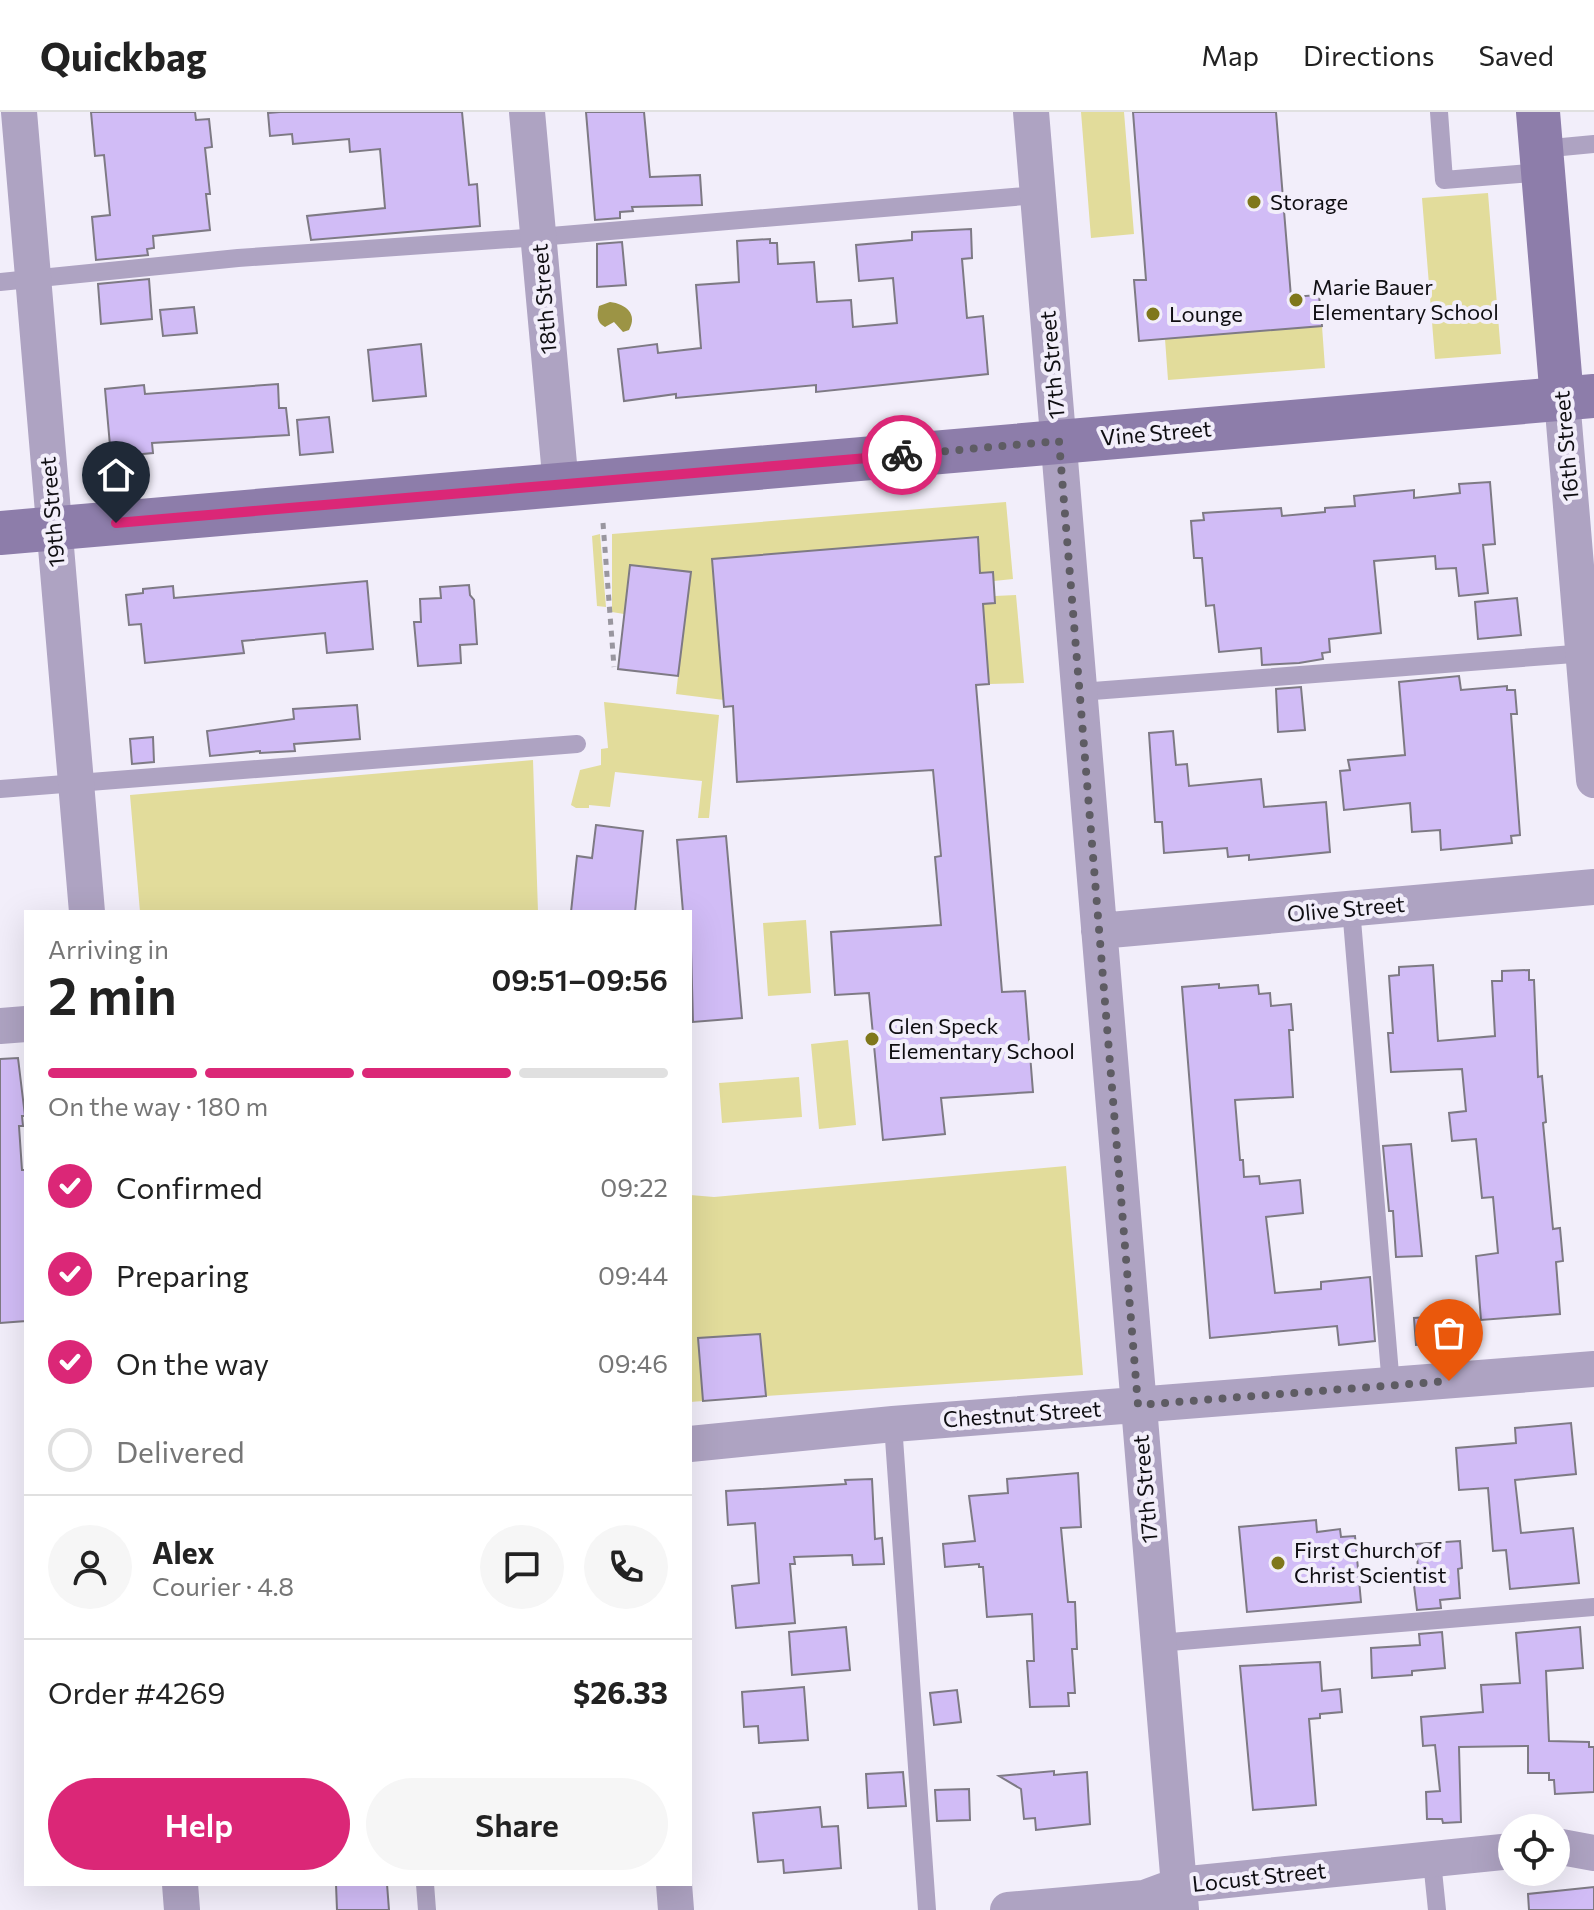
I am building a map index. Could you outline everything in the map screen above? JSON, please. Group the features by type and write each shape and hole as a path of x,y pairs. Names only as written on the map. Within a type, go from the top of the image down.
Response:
{"street":[{"name":"19th Street","path":"19,112 16,281 53,528 87,910"},
{"name":"18th Street","path":"527,112 561,486"},
{"name":"17th Street","path":"1031,112 1180,1898"},
{"name":"16th Street","path":"1541,144 1578,398 1594,780"},
{"name":"Vine Street","path":"0,533 1578,398"},
{"name":"Olive Street","path":"1099,931 1594,887"},
{"path":"0,1026 24,1024"},
{"name":"Chestnut Street","path":"692,1444 893,1424 1594,1369"},
{"path":"1571,1848 1594,1828"},
{"name":"Locust Street","path":"1008,1910 1144,1898 1180,1898 1498,1853"},
{"path":"180,1886 182,1910"},
{"path":"674,1886 676,1910"}],"lane":[{"path":"1439,112 1444,180 1541,144 1594,144"},
{"path":"16,281 238,258 539,237 1037,195"},
{"path":"1080,692 1588,653"},
{"path":"0,789 577,744"},
{"path":"1351,908 1391,1386"},
{"path":"893,1424 927,1910"},
{"path":"1158,1643 1594,1607"},
{"path":"1432,1861 1437,1910"},
{"path":"425,1886 427,1910"}],"path":[{"path":"603,523 614,667"}],"shaded area":[{"path":"1081,112 1124,112 1134,234 1091,238"},
{"path":"1488,193 1501,354 1435,359 1422,198"},
{"path":"610,302 629,311 632,319 629,330 623,332 614,322 605,327 600,323 599,306"},
{"path":"1322,326 1325,368 1168,380 1165,339"},
{"path":"1006,502 1013,579 994,581 993,572 980,573 977,537 724,700 676,694 690,572 630,565 624,614 612,612 612,534"},
{"path":"600,534 606,607 597,606 592,536"},
{"path":"1016,595 1024,683 989,684 983,604 995,603 995,596"},
{"path":"604,702 719,715 709,818 698,818 702,781 615,772 610,807 589,805 589,808 576,808 571,805 580,770 601,765 601,749 608,748"},
{"path":"533,760 538,910 140,910 130,795"},
{"path":"806,920 811,993 768,996 763,923"},
{"path":"848,1040 856,1125 819,1129 811,1044"},
{"path":"799,1077 802,1117 722,1123 719,1083"},
{"path":"1066,1166 1083,1375 766,1396 760,1334 698,1338 703,1401 692,1402 692,1195 714,1197"}],"building":[{"path":"91,112 195,112 196,120 209,119 212,147 205,148 210,230 153,236 154,248 147,249 148,255 96,260 92,217 110,215 104,155 95,156"},
{"path":"462,112 469,185 477,184 480,226 311,240 307,216 385,208 380,149 350,152 349,139 293,144 292,134 270,136 268,113"},
{"path":"586,112 644,112 650,177 700,175 702,205 632,207 633,211 620,212 620,218 595,220"},
{"path":"1133,112 1276,112 1291,297 1319,295 1322,326 1139,341 1134,280 1146,280"},
{"path":"971,229 972,258 962,259 967,318 983,316 988,374 816,392 816,385 676,398 676,394 624,401 618,349 657,344 658,353 701,348 696,285 739,282 737,241 770,239 770,243 777,243 778,264 814,262 817,302 851,300 853,327 897,323 893,278 859,281 856,245 912,240 912,232"},
{"path":"622,242 626,285 597,287 597,244"},
{"path":"149,279 152,319 101,324 98,284"},
{"path":"194,307 197,333 163,336 160,310"},
{"path":"421,344 426,396 373,401 368,350"},
{"path":"278,384 279,408 286,408 289,435 152,443 153,453 111,457 105,389 144,385 145,394"},
{"path":"329,417 333,452 300,455 297,420"},
{"path":"1490,482 1495,544 1483,545 1488,593 1459,596 1456,568 1436,569 1435,556 1374,561 1381,633 1329,639 1330,652 1322,653 1323,659 1299,663 1262,665 1261,648 1219,652 1214,605 1206,606 1202,558 1194,558 1191,521 1204,520 1203,513 1281,508 1282,516 1325,512 1325,508 1355,506 1354,496 1414,490 1414,498 1460,493 1459,484"},
{"path":"978,537 980,573 993,572 995,603 983,604 989,684 976,685 1002,992 1025,991 1033,1092 941,1098 945,1134 883,1140 869,993 835,995 831,932 941,925 935,857 941,856 933,770 737,782 733,706 724,707 712,559"},
{"path":"630,565 691,572 678,676 618,669"},
{"path":"367,581 373,649 327,653 325,633 242,641 244,653 145,663 141,624 129,625 126,595 143,593 143,589 173,586 174,598"},
{"path":"469,585 474,600 477,644 460,645 461,663 418,666 414,622 421,622 420,599 441,598 440,587"},
{"path":"1517,598 1521,635 1478,639 1475,602"},
{"path":"1459,676 1461,690 1507,686 1507,690 1515,690 1517,714 1511,714 1520,835 1511,836 1512,843 1441,850 1440,830 1412,832 1410,803 1344,810 1340,771 1350,770 1348,760 1405,755 1399,682"},
{"path":"1301,687 1305,730 1278,732 1276,689"},
{"path":"357,705 360,739 294,744 295,751 210,756 207,731 294,719 293,709"},
{"path":"1173,731 1176,765 1187,764 1189,786 1261,779 1264,807 1326,802 1330,852 1249,860 1249,855 1228,857 1227,848 1164,853 1162,822 1155,822 1149,733"},
{"path":"153,737 154,762 132,764 130,739"},
{"path":"596,825 643,831 635,910 571,910 577,856 592,858"},
{"path":"726,836 742,1018 693,1022 692,910 683,910 677,840"},
{"path":"1433,965 1438,1041 1495,1036 1492,981 1502,981 1502,971 1529,970 1529,980 1534,980 1538,1077 1542,1076 1553,1229 1560,1228 1563,1261 1556,1262 1560,1314 1481,1320 1476,1256 1498,1253 1493,1197 1482,1198 1476,1139 1452,1141 1449,1113 1466,1111 1462,1069 1391,1072 1388,1033 1393,1033 1389,976 1399,975 1399,967"},
{"path":"1219,984 1219,988 1258,985 1259,994 1270,993 1271,1006 1291,1004 1293,1030 1289,1030 1293,1097 1235,1100 1244,1177 1259,1176 1260,1184 1300,1180 1303,1213 1266,1217 1275,1293 1321,1289 1321,1282 1370,1277 1375,1341 1339,1345 1337,1326 1210,1338 1182,987"},
{"path":"18,1058 24,1108 23,1126 19,1126 24,1170 24,1321 0,1323 0,1059"},
{"path":"1411,1144 1422,1256 1396,1257 1383,1146"},
{"path":"1460,1315 1462,1342 1416,1345 1414,1318"},
{"path":"760,1334 766,1396 703,1401 698,1338"},
{"path":"1571,1423 1576,1474 1515,1480 1521,1533 1573,1528 1579,1583 1510,1589 1506,1550 1493,1551 1488,1488 1459,1490 1456,1448 1516,1443 1515,1428"},
{"path":"1078,1473 1081,1527 1061,1528 1068,1602 1075,1602 1077,1649 1072,1649 1075,1693 1068,1693 1069,1706 1030,1707 1027,1661 1034,1661 1032,1614 987,1617 983,1567 979,1564 945,1567 943,1544 975,1541 969,1496 1008,1493 1007,1479"},
{"path":"872,1479 875,1539 882,1538 884,1564 853,1565 852,1555 794,1557 795,1564 790,1564 795,1623 736,1628 732,1586 759,1583 755,1523 728,1525 726,1491 846,1484 845,1480"},
{"path":"1316,1520 1317,1532 1340,1529 1341,1537 1355,1536 1361,1602 1247,1612 1239,1527"},
{"path":"1460,1541 1460,1598 1440,1600 1441,1608 1417,1610 1412,1569 1418,1568 1416,1544"},
{"path":"846,1627 850,1670 792,1675 789,1632"},
{"path":"1580,1627 1583,1668 1546,1671 1549,1741 1589,1742 1589,1747 1594,1747 1594,1792 1555,1794 1554,1780 1549,1780 1549,1773 1528,1773 1528,1746 1459,1747 1461,1822 1443,1823 1442,1819 1427,1819 1426,1792 1440,1791 1435,1745 1423,1746 1421,1717 1483,1712 1481,1685 1520,1683 1516,1633"},
{"path":"1442,1632 1445,1668 1412,1671 1412,1675 1372,1678 1371,1648 1420,1645 1419,1634"},
{"path":"1320,1662 1322,1691 1340,1689 1342,1712 1320,1714 1320,1718 1309,1719 1316,1805 1253,1810 1240,1666"},
{"path":"804,1687 808,1740 759,1743 758,1726 744,1727 742,1692"},
{"path":"957,1690 961,1722 934,1725 930,1693"},
{"path":"1054,1771 1054,1775 1087,1772 1090,1824 1036,1830 1035,1818 1024,1819 1021,1789 999,1776"},
{"path":"903,1772 906,1806 868,1808 866,1774"},
{"path":"969,1789 970,1820 937,1821 935,1790"},
{"path":"820,1807 822,1827 838,1826 841,1868 784,1873 783,1860 758,1862 753,1813"},
{"path":"336,1886 387,1886 389,1910 337,1910"},
{"path":"1594,1887 1594,1910 1529,1910 1528,1894"}],"way so far":[{"path":"902,455 1059,441 1138,1405 1449,1381"}],"place":[{"name":"Storage","path":"1254,202"},
{"name":"Marie Bauer Elementary School","path":"1296,300"},
{"name":"Lounge","path":"1153,314"},
{"name":"Glen Speck Elementary School","path":"872,1039"},
{"name":"First Church of Christ Scientist","path":"1278,1563"}],"route":[{"path":"116,523 902,455"}]}
